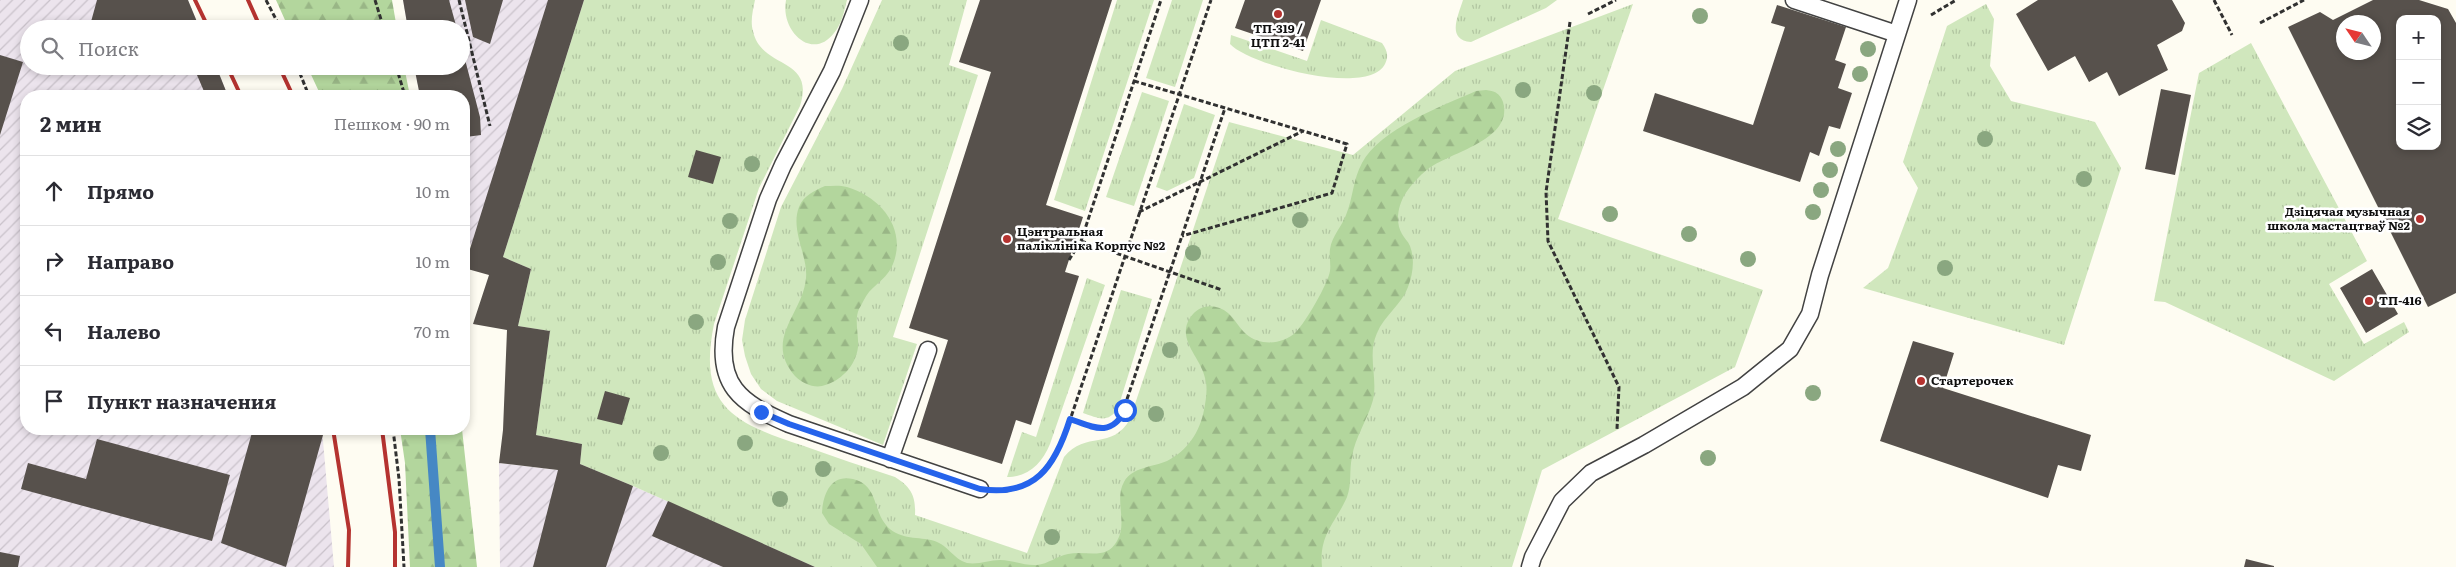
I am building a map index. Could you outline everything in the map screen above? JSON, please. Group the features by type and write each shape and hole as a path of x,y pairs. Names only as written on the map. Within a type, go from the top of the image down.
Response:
{"lane":[{"path":"860,0 832,71 783,165 768,200 726,327 722,349 724,369 733,387 745,401 761,412 789,424 980,489"},
{"path":"1794,0 1897,34"},
{"path":"1530,567 1533,557 1562,501 1591,473 1743,387 1790,350 1810,314 1820,275 1908,0"},
{"path":"890,458 928,350"}],"path":[{"path":"266,0 276,20"},
{"path":"376,0 382,20"},
{"path":"459,0 464,20"},
{"path":"1069,260 1081,241 1161,0"},
{"path":"980,489 1000,492 1017,489 1030,483 1044,471 1056,455 1070,419 1138,212 1180,95 1211,0"},
{"path":"1588,14 1616,0"},
{"path":"2214,0 2232,35"},
{"path":"2260,23 2304,0"},
{"path":"1570,22 1546,192 1548,241 1619,388 1616,459"},
{"path":"470,45 490,126"},
{"path":"301,75 307,90"},
{"path":"399,75 403,90"},
{"path":"1134,81 1348,144 1332,193 1182,236"},
{"path":"1070,419 1096,428 1113,426 1120,420 1225,108"},
{"path":"1138,212 1303,131"},
{"path":"1081,241 1222,290"},
{"path":"394,435 399,480 404,567"}],"shaded area":[{"path":"0,0 188,0 196,20 20,20 20,75 220,75 226,90 20,90 20,435 323,435 334,567 0,567"},
{"path":"403,0 584,0 503,257 471,246 470,244 470,90 419,90 416,75 470,75 470,20 406,20"},
{"path":"499,463 558,470 580,464 815,567 500,567"}],"green space":[{"path":"276,0 392,0 395,20 285,20"},
{"path":"584,0 755,0 752,23 758,43 766,52 786,64 801,79 803,90 800,106 759,188 714,324 710,352 711,375 717,393 726,408 740,419 779,438 895,477 909,488 915,502 915,515 1027,553 1064,457 1081,444 1115,435 1123,429 1130,419 1229,122 1353,155 1455,71 1633,4 1558,219 1763,290 1735,367 1542,470 1512,567 815,567 580,464 582,444 536,435 550,331 518,326 531,269 503,257"},
{"path":"786,0 847,0 837,29 826,41 817,44 808,43 800,39 793,32 785,12"},
{"path":"882,0 967,0 949,65 978,75 893,337 917,344 883,445 777,401 761,389 751,374 742,340 745,320 781,207 842,89"},
{"path":"1117,0 1154,0 1085,211 1054,200"},
{"path":"1172,0 1203,0 1175,87 1146,78"},
{"path":"1463,0 1557,0 1546,8 1471,42 1458,37 1456,32 1457,20"},
{"path":"1986,4 1994,19 1990,66 2011,101 2095,122 2121,168 2064,345 1863,288 1888,268 1918,188 1903,162 1947,26"},
{"path":"1321,20 1382,43 1387,53 1385,64 1375,73 1357,78 1334,78 1309,74 1260,61 1241,52 1230,44 1231,35 1307,61"},
{"path":"2251,43 2367,261 2329,284 2364,344 2404,322 2409,332 2334,381 2165,302 2154,301 2199,73"},
{"path":"311,75 406,75 409,90 318,90"},
{"path":"1486,90 1496,93 1503,102 1504,115 1499,126 1478,143 1428,169 1410,187 1401,204 1398,214 1399,224 1402,234 1412,251 1413,266 1411,277 1402,299 1380,327 1374,341 1373,400 1354,450 1347,497 1325,537 1322,567 877,567 861,544 829,524 822,513 826,493 833,483 845,478 861,482 867,487 882,519 890,530 901,535 937,542 967,563 1000,560 1037,565 1068,554 1095,554 1107,551 1117,541 1120,534 1120,496 1124,482 1137,470 1167,461 1181,452 1192,440 1202,418 1206,394 1205,378 1186,333 1186,326 1194,313 1208,306 1223,310 1233,318 1246,334 1258,341 1278,342 1296,332 1316,303 1325,285 1330,271 1331,244 1346,215 1359,169 1371,151 1397,129 1413,120 1476,91"},
{"path":"1142,92 1169,101 1134,206 1106,197"},
{"path":"1184,104 1215,115 1194,178 1167,191 1156,187"},
{"path":"825,186 847,187 871,198 888,216 894,227 896,251 893,264 888,273 869,292 859,309 857,318 858,347 854,361 846,372 835,381 822,386 815,386 801,381 795,376 786,363 783,350 787,327 799,303 806,278 806,269 797,225 799,207 807,196"},
{"path":"1087,278 1105,285 1050,444 1034,468 1022,475 1007,477 1022,432 1036,437"},
{"path":"1121,290 1152,299 1118,408 1106,418 1098,418 1083,413"},
{"path":"401,435 463,435 477,567 410,567 405,463"}],"building":[{"path":"97,0 188,0 196,20 91,20"},
{"path":"403,0 449,0 455,20 406,20"},
{"path":"465,0 503,0 490,44 473,37"},
{"path":"548,0 584,0 503,257 531,269 518,326 550,331 536,435 582,444 580,464 633,486 606,567 533,567 558,470 499,463 503,430 507,330 473,324 489,275 470,270 470,249"},
{"name":"Цэнтральная паліклініка Корпус №2","path":"980,0 1112,0 1046,205 1083,217 1065,272 1079,276 1031,425 1016,420 1002,464 917,437 948,340 909,328 991,72 959,62"},
{"name":"ТП-319 / ЦТП 2-41","path":"1245,0 1321,0 1303,51 1235,28"},
{"path":"2038,0 2172,0 2185,23 2182,31 2157,45 2168,70 2119,96 2107,72 2089,82 2075,56 2048,71 2016,14"},
{"name":"Дзіцячая музычная школа мастацтваў №2","path":"2373,0 2419,0 2448,9 2456,23 2456,293 2428,307 2288,27 2320,12 2333,20 2336,18 2336,60 2381,60 2381,15 2343,15"},
{"path":"1777,5 1846,27 1835,60 1846,64 1838,88 1852,93 1840,129 1829,126 1819,156 1810,152 1800,182 1643,131 1655,93 1753,125 1785,27 1771,23"},
{"path":"0,55 20,61 20,72 0,135"},
{"path":"197,75 220,75 226,90 203,90"},
{"path":"416,75 469,75 480,117 481,135 470,136 470,90 419,90"},
{"path":"2161,89 2191,95 2175,175 2145,169"},
{"path":"696,150 721,157 713,184 688,177"},
{"name":"ТП-416","path":"2372,269 2398,314 2366,333 2340,288"},
{"path":"1913,341 1954,353 1943,388 2091,435 2081,471 2058,465 2048,498 1880,441"},
{"path":"605,391 630,398 622,425 597,419"},
{"path":"251,435 323,435 286,567 221,543"},
{"path":"97,439 230,475 212,541 21,489 28,463 86,479"},
{"path":"668,501 815,567 723,567 652,536"},
{"path":"0,552 20,556 18,567 0,567"},
{"path":"2246,559 2274,566 2274,567 2244,567"}],"waterway":[{"path":"430,435 440,567"}],"railway":[{"path":"195,0 205,20"},
{"path":"248,0 257,20"},
{"path":"231,75 238,90"},
{"path":"283,75 290,90"},
{"path":"334,435 349,530 348,567"},
{"path":"383,435 395,532 395,567"}],"place":[{"name":"ТП-319 / ЦТП 2-41","path":"1278,14"},
{"name":"Дзіцячая музычная школа мастацтваў №2","path":"2420,219"},
{"name":"Цэнтральная паліклініка Корпус №2","path":"1007,239"},
{"name":"ТП-416","path":"2369,301"},
{"name":"Стартерочек","path":"1921,381"}],"route":[{"path":"761,412 789,424 980,489 1000,492 1017,489 1030,483 1044,471 1056,455 1070,419 1096,428 1104,428 1113,426 1120,420 1125,410"}]}
